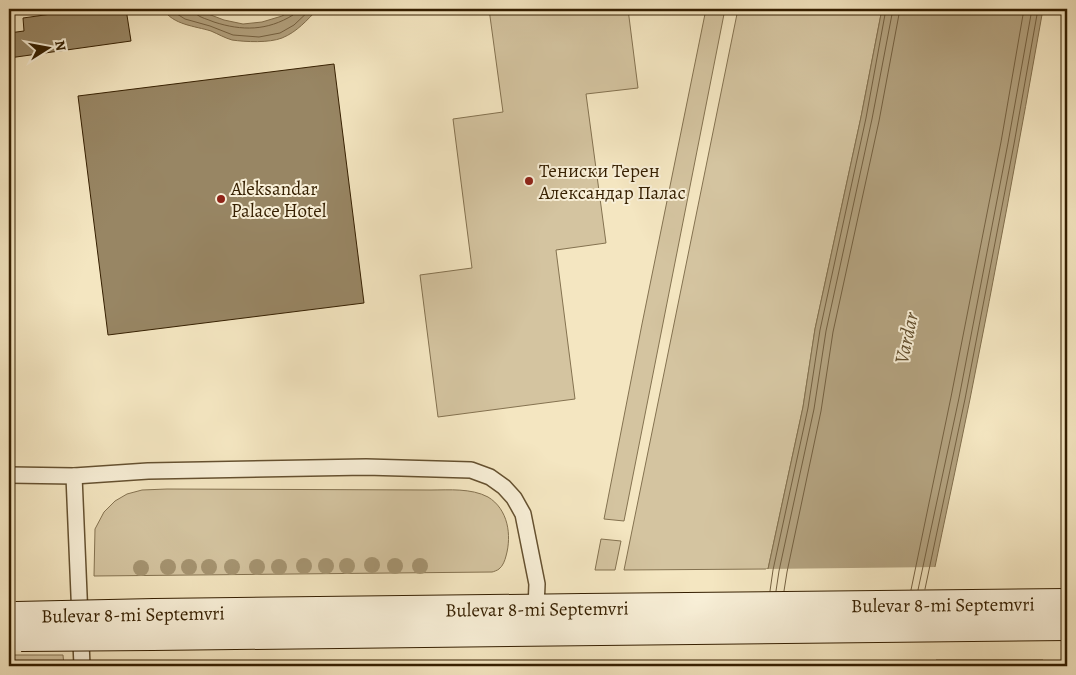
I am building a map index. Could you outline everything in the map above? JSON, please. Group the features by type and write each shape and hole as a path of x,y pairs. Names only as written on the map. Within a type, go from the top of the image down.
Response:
{"street":[{"name":"Bulevar 8-mi Septemvri","path":"153,624 536,608 581,620 1067,603"},
{"name":"Bulevar 8-mi Septemvri","path":"14,626 581,620 1067,626"}],"lane":[{"path":"9,474 74,476 148,471 366,467 471,470 490,476 504,487 514,498 523,514 537,584 536,608"},
{"path":"74,476 82,666"}],"shaded area":[{"name":"Тениски Терен Александар Палас","path":"489,9 628,9 638,88 586,94 606,243 556,250 575,399 438,417 420,275 472,268 453,119 503,112"},
{"path":"706,9 725,9 624,521 604,519 642,324"},
{"path":"738,9 882,9 861,117 815,329 803,407 768,569 624,570"},
{"path":"142,490 452,490 474,492 488,497 500,508 507,523 508,548 502,566 492,572 94,576 95,529 104,512 115,501 127,494"},
{"path":"601,539 621,541 615,570 595,570"},
{"path":"9,655 63,655 64,666 9,666"},
{"path":"936,660 1043,660 1042,666 934,666"},
{"path":"749,662 748,666 613,666 614,663"}],"water":[{"path":"163,9 195,9 224,20 243,24 262,22 282,16 294,9 318,9 302,25 282,38 257,42 232,40 211,31 178,22"},
{"name":"Vardar","path":"882,9 1043,9 970,399 915,666 748,666 803,407 815,329 861,117"}],"pier":[{"path":"937,567 918,661 747,662 766,569"}],"building":[{"path":"87,9 126,9 131,41 9,58 9,33 24,31 23,18"},
{"name":"Aleksandar Palace Hotel","path":"334,64 364,303 108,335 78,96"}],"place":[{"name":"Тениски Терен Александар Палас","path":"529,181"},
{"name":"Aleksandar Palace Hotel","path":"221,199"}]}
